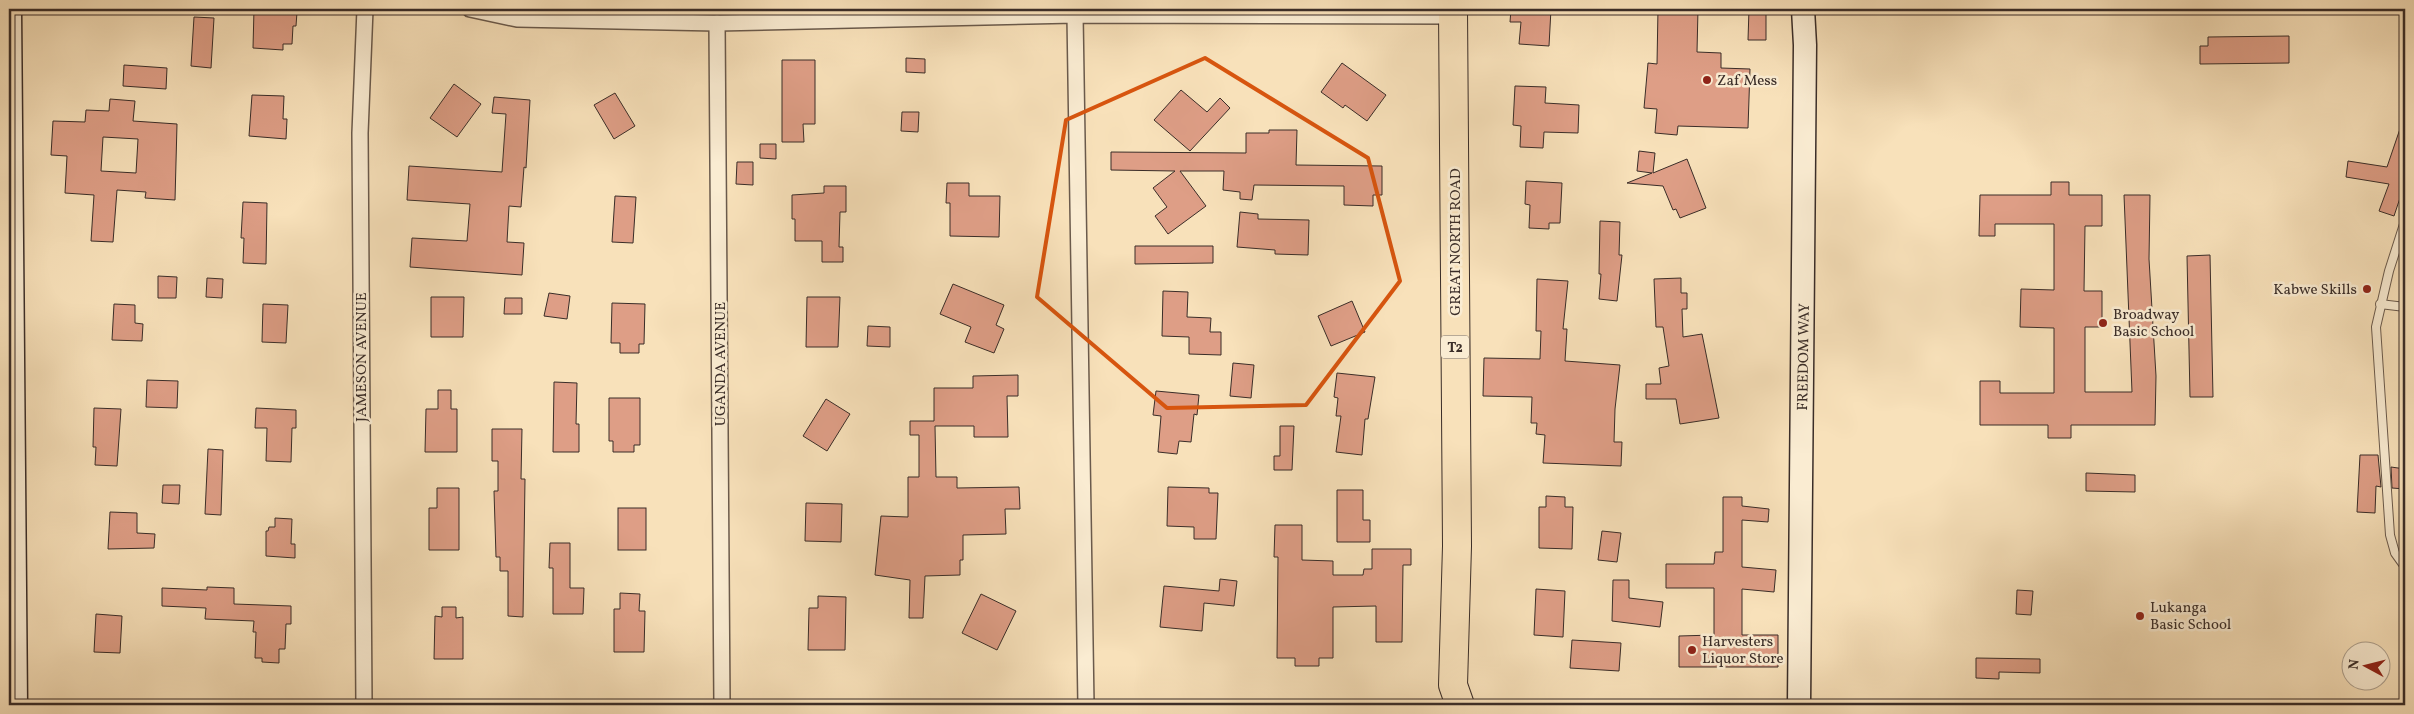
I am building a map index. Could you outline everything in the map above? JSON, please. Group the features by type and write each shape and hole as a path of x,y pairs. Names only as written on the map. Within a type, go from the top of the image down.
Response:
{"highway":[{"name":"GREAT NORTH ROAD","path":"1451,698 1457,546 1453,12"}],"main road":[{"path":"10,9 16,705"},
{"name":"FREEDOM WAY","path":"1799,705 1804,310 1805,45 1803,9"}],"street":[{"name":"JAMESON AVENUE","path":"364,705 360,133 365,9"},
{"path":"470,9 517,19 717,23 1075,15 1453,12"},
{"path":"1075,15 1086,705"},
{"name":"UGANDA AVENUE","path":"717,23 722,705"}],"lane":[{"path":"2405,221 2380,304 2376,327 2390,535 2395,553 2405,567"},
{"path":"2380,304 2405,307"}],"highlighted area":[{"path":"1205,58 1368,158 1400,281 1306,405 1167,408 1037,297 1066,120"}],"building":[{"path":"254,9 292,9 292,11 297,12 296,26 293,26 292,44 283,44 283,50 253,48"},
{"path":"1511,9 1551,9 1549,46 1519,44 1521,22 1510,22"},
{"path":"1658,9 1698,9 1697,52 1721,53 1721,68 1750,69 1748,128 1678,126 1677,135 1655,133 1657,109 1644,108 1648,63 1657,64"},
{"path":"1749,9 1766,9 1766,40 1748,40"},
{"path":"194,17 214,18 211,68 191,66"},
{"path":"2289,36 2289,63 2200,64 2200,46 2208,46 2208,37"},
{"path":"906,58 925,59 925,73 906,72"},
{"path":"782,60 815,60 815,124 803,124 804,142 782,142"},
{"path":"1342,63 1386,95 1367,121 1345,105 1343,108 1321,92"},
{"path":"124,65 167,68 166,89 123,86"},
{"path":"454,84 481,104 457,137 430,118"},
{"path":"1515,86 1546,87 1545,103 1579,105 1578,133 1544,132 1543,148 1520,147 1521,126 1513,125"},
{"path":"1181,90 1207,112 1220,98 1230,108 1190,151 1154,120"},
{"path":"615,93 635,126 614,139 594,105"},
{"path":"252,95 284,96 283,119 287,119 286,139 249,136"},
{"path":"494,97 530,100 526,168 524,167 521,207 509,206 507,242 524,243 522,275 410,267 412,238 467,241 470,204 407,200 409,166 502,172 506,114 492,113"},
{"path":"110,99 135,101 133,121 177,124 175,200 145,198 146,192 117,190 113,242 91,241 94,195 65,193 67,156 51,155 53,121 85,122 86,110 109,111","holes":["103,137 138,139 136,173 101,171"]},
{"path":"902,112 919,112 918,132 901,131"},
{"path":"2403,120 2405,120 2405,183 2394,216 2379,211 2389,184 2346,177 2348,161 2387,167"},
{"path":"1269,130 1297,130 1296,165 1382,166 1382,195 1373,195 1373,206 1344,205 1344,186 1254,185 1252,200 1240,199 1240,192 1223,190 1224,171 1180,171 1206,206 1168,234 1155,216 1167,207 1153,188 1175,171 1111,170 1111,152 1246,153 1246,133 1269,133"},
{"path":"760,144 776,144 776,159 760,158"},
{"path":"1639,151 1655,153 1653,173 1687,159 1706,208 1680,218 1676,209 1673,210 1663,186 1627,183 1652,173 1637,171"},
{"path":"737,162 753,162 753,185 736,184"},
{"path":"1526,181 1562,183 1560,223 1549,223 1549,229 1529,228 1530,205 1525,204"},
{"path":"2051,182 2069,182 2069,195 2102,195 2102,226 2085,226 2084,291 2102,291 2102,327 2085,327 2085,392 2132,392 2124,195 2150,195 2149,259 2156,376 2155,425 2071,425 2071,438 2048,438 2048,425 1980,425 1980,381 2000,381 2000,393 2054,393 2054,328 2020,327 2021,289 2054,290 2054,224 1995,224 1995,236 1979,236 1980,195 2051,195"},
{"path":"947,183 969,183 969,196 1000,196 999,237 950,236 950,203 946,203"},
{"path":"824,186 846,186 846,212 840,212 839,247 843,247 843,262 822,262 822,241 795,241 795,219 792,219 792,195 824,193"},
{"path":"615,196 636,197 633,243 612,242"},
{"path":"243,202 267,203 266,264 243,263 244,238 241,238"},
{"path":"1240,212 1258,214 1258,219 1309,220 1308,255 1275,254 1275,250 1237,247"},
{"path":"1600,221 1620,222 1619,255 1622,255 1617,301 1599,299 1601,274 1599,274"},
{"path":"1135,246 1213,246 1213,263 1135,264"},
{"path":"2210,255 2213,397 2190,397 2187,256"},
{"path":"158,276 177,277 176,298 158,298"},
{"path":"207,278 223,279 222,298 206,297"},
{"path":"1681,278 1681,293 1687,293 1687,309 1682,309 1683,337 1702,334 1719,418 1680,424 1676,399 1646,399 1646,384 1661,384 1659,368 1669,366 1663,327 1656,327 1654,279"},
{"path":"1537,279 1568,281 1563,329 1567,329 1565,361 1620,365 1615,409 1614,442 1622,442 1621,466 1543,463 1545,435 1536,434 1537,423 1531,423 1532,397 1483,396 1484,358 1540,359 1541,331 1536,331"},
{"path":"953,284 1004,305 996,325 1004,329 994,353 965,342 971,327 940,314"},
{"path":"1163,291 1188,292 1187,317 1211,318 1210,332 1221,332 1221,355 1189,354 1189,337 1162,336"},
{"path":"549,293 570,296 567,319 544,316"},
{"path":"431,297 464,297 463,337 431,337"},
{"path":"807,297 840,297 838,347 806,347"},
{"path":"505,298 522,298 522,314 504,314"},
{"path":"1352,301 1365,332 1331,346 1318,316"},
{"path":"612,303 645,304 644,344 639,344 639,353 620,353 620,343 611,343"},
{"path":"114,304 135,305 135,323 143,324 142,341 112,340"},
{"path":"263,304 288,305 286,343 262,342"},
{"path":"868,326 890,327 890,347 867,346"},
{"path":"1233,363 1254,365 1251,398 1230,396"},
{"path":"1337,373 1375,377 1368,419 1365,419 1362,455 1336,452 1341,416 1336,416 1338,398 1334,397"},
{"path":"1018,375 1018,396 1007,396 1008,437 974,437 974,426 935,426 936,477 957,477 957,488 1019,487 1020,509 1005,509 1006,534 963,535 963,560 960,560 960,575 925,576 923,618 909,618 910,580 875,575 881,516 908,517 908,477 919,477 919,435 910,435 910,421 934,421 934,388 973,388 973,376"},
{"path":"147,380 178,381 177,408 146,407"},
{"path":"554,382 577,383 576,424 579,424 579,452 553,452"},
{"path":"438,390 451,390 451,409 457,409 457,452 425,452 426,409 438,409"},
{"path":"1156,391 1199,395 1197,415 1194,414 1191,442 1179,441 1177,454 1158,452 1161,416 1153,415"},
{"path":"609,398 640,398 640,445 634,445 634,452 613,452 613,441 609,441"},
{"path":"826,399 850,414 827,451 803,436"},
{"path":"94,408 121,409 117,466 95,465 96,447 93,447"},
{"path":"256,408 296,410 296,428 292,428 291,462 266,461 267,428 255,428"},
{"path":"1280,426 1294,426 1292,470 1274,470 1274,456 1280,456"},
{"path":"492,429 522,429 521,479 525,479 523,617 508,616 508,571 500,571 500,557 496,557 494,491 498,491 498,461 492,461"},
{"path":"208,449 223,450 221,515 205,514"},
{"path":"2360,455 2378,455 2381,487 2376,486 2375,513 2357,512"},
{"path":"2391,467 2405,469 2405,489 2392,488"},
{"path":"2086,473 2135,475 2135,492 2086,491"},
{"path":"163,485 180,485 179,504 162,503"},
{"path":"1168,487 1209,488 1209,493 1218,493 1216,539 1194,539 1194,527 1167,526"},
{"path":"437,488 459,488 459,550 429,550 429,508 437,508"},
{"path":"1337,490 1363,490 1363,520 1370,520 1370,542 1337,542"},
{"path":"1546,496 1565,497 1565,507 1573,507 1572,549 1539,548 1539,507 1546,507"},
{"path":"1723,497 1742,497 1742,506 1769,509 1768,522 1742,520 1742,567 1776,570 1774,592 1742,589 1742,635 1778,635 1778,667 1679,667 1679,636 1714,635 1714,588 1666,588 1666,564 1714,564 1715,552 1723,552"},
{"path":"806,503 842,504 841,542 805,541"},
{"path":"618,508 646,508 646,550 618,550"},
{"path":"110,512 137,513 137,533 155,534 154,548 108,549"},
{"path":"275,518 292,519 291,544 295,544 295,558 266,556 266,531 268,531 269,527 275,527"},
{"path":"1275,525 1302,525 1302,560 1333,561 1333,575 1363,575 1364,569 1372,569 1372,549 1411,549 1411,565 1403,565 1402,642 1376,642 1376,606 1333,607 1333,658 1319,658 1319,666 1295,666 1295,658 1277,658 1278,557 1274,557"},
{"path":"1602,531 1621,533 1617,562 1598,560"},
{"path":"550,543 570,543 570,588 584,588 583,614 553,614 553,568 549,568"},
{"path":"1220,579 1237,581 1234,606 1204,603 1202,631 1160,627 1164,586 1219,591"},
{"path":"1613,580 1629,580 1629,598 1663,602 1660,627 1612,621"},
{"path":"207,587 234,588 234,604 291,606 291,624 286,624 285,649 279,649 279,663 262,662 262,658 255,658 256,632 253,632 254,621 205,619 206,608 162,606 162,588 207,590"},
{"path":"1536,589 1565,591 1563,637 1534,635"},
{"path":"2017,590 2033,591 2031,615 2016,614"},
{"path":"620,593 640,594 639,611 645,611 644,652 614,652 614,609 620,609"},
{"path":"981,594 1016,611 997,650 962,633"},
{"path":"818,596 846,597 845,650 808,650 809,608 818,608"},
{"path":"442,607 456,607 456,618 463,617 463,659 434,659 435,616 442,617"},
{"path":"96,614 122,616 120,653 94,652"},
{"path":"1572,640 1621,643 1619,671 1570,668"},
{"path":"1976,658 2040,659 2040,673 1999,672 1999,679 1976,678"}],"place":[{"name":"Zaf Mess","path":"1707,80"},
{"name":"Kabwe Skills","path":"2367,289"},
{"name":"Broadway Basic School","path":"2103,323"},
{"name":"Lukanga Basic School","path":"2140,616"},
{"name":"Harvesters Liquor Store","path":"1692,650"}]}
